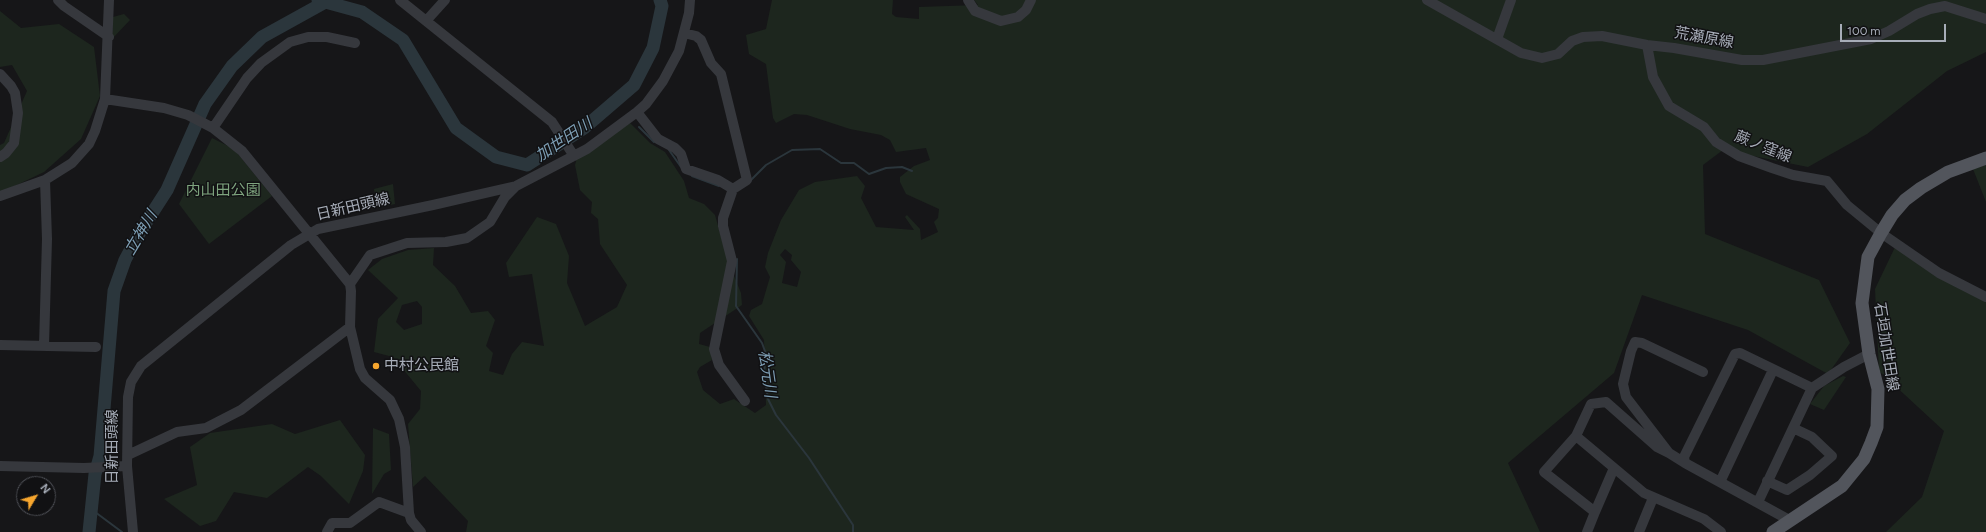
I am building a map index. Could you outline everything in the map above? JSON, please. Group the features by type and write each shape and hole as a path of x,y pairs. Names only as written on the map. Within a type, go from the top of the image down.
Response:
{"main road":[{"name":"石垣加世田線","path":"1773,532 1842,486 1864,459 1876,426 1878,389 1869,354 1862,303 1863,283 1868,257 1881,233 1892,215 1905,200 1921,188 1948,172 1986,158"}],"street":[{"path":"58,0 76,15 108,37"},
{"path":"0,196 45,180 61,171 81,154 95,131 105,99 109,0"},
{"path":"400,0 553,124 573,154"},
{"path":"426,21 445,0"},
{"name":"日新田頭線","path":"133,532 122,467 128,455 128,397 131,382 138,368 291,245 318,228 433,205 516,186 613,131 646,104 663,81 679,51 690,0"},
{"path":"968,0 975,11 1001,21 1018,17 1026,10 1031,0"},
{"name":"荒瀬原線","path":"1427,0 1521,53 1542,58 1558,54 1572,41 1583,37 1602,36 1647,45 1674,48 1742,60 1763,60 1871,39 1917,14 1930,9 1945,6 1986,19"},
{"path":"1497,39 1511,0"},
{"path":"684,33 696,36 701,40 712,63 721,74 747,180 734,189 723,218 723,226 732,261 714,349 719,365 745,401"},
{"path":"210,126 247,78 261,63 290,42 308,37 327,37 355,43"},
{"name":"蕨ノ窪線","path":"1647,45 1653,76 1669,106 1704,127 1716,142 1739,156 1793,175 1827,181 1847,205 1881,233 1939,273 1986,297"},
{"path":"0,74 3,75 16,93 18,113 14,143 6,153 0,157"},
{"path":"105,99 164,108 186,115 210,126 242,151 350,284 350,327 360,370 365,378 390,400 399,419 405,447 409,513 411,520 421,532"},
{"path":"637,112 658,139 675,148 681,154 686,169 718,180 734,189"},
{"path":"44,346 47,239 45,180"},
{"path":"350,284 370,255 407,243 446,242 467,238 490,222 505,197 516,186"},
{"path":"128,455 177,432 206,428 241,410 350,327"},
{"path":"1669,453 1626,397 1623,384 1630,351 1635,342 1642,343 1703,372"},
{"path":"0,345 96,347"},
{"path":"1685,462 1684,457 1735,354 1740,353 1812,388"},
{"path":"1758,502 1812,388 1844,367 1869,354"},
{"path":"1720,482 1773,370"},
{"path":"1595,512 1544,472 1576,436 1591,404 1606,402 1658,447 1791,521"},
{"path":"1767,482 1787,490 1810,475 1832,456 1812,438 1793,428"},
{"path":"1576,436 1644,493 1704,519 1721,532"},
{"path":"0,466 84,468 122,467"},
{"path":"1587,532 1614,468"},
{"path":"1639,532 1653,498"},
{"path":"327,532 332,523 350,523 379,502 409,513"}],"green space":[{"path":"772,0 893,0 892,14 896,17 919,19 919,7 978,5 974,0 1986,0 1986,52 1947,71 1867,134 1808,167 1723,150 1703,165 1705,234 1819,280 1850,343 1828,374 1748,330 1642,295 1614,373 1508,463 1540,532 466,532 468,521 425,476 413,487 408,424 420,409 421,391 393,357 374,352 378,319 398,298 368,270 382,259 408,250 434,248 433,265 455,286 471,313 488,311 495,320 486,346 493,353 489,371 503,375 512,354 522,342 544,346 532,274 509,277 506,263 537,217 556,224 569,256 567,283 585,326 617,307 627,285 600,244 598,219 591,213 592,202 580,190 575,165 577,158 630,123 650,143 665,152 684,181 689,198 704,204 715,215 728,261 741,293 742,305 700,333 699,344 710,347 712,360 700,367 697,372 703,390 720,404 734,399 755,413 766,405 764,340 749,316 751,310 762,304 770,277 765,267 768,253 781,220 799,190 815,182 857,176 865,186 861,198 876,227 914,230 905,217 907,215 920,229 921,240 938,232 934,222 938,218 939,209 906,194 900,182 900,177 914,166 930,160 926,148 896,152 890,140 881,135 850,129 807,115 794,114 776,123 773,118 766,64 749,54 746,35 766,29","holes":["785,249 792,255 791,260 801,272 797,287 782,283 786,262 780,255","417,301 422,307 422,324 404,330 396,322 402,305"]},
{"path":"0,11 21,28 59,24 94,47 100,96 81,139 44,172 0,193 0,145 4,143 27,91 12,65 0,67"},
{"path":"124,14 130,20 112,39 113,17"},
{"name":"内山田公園","path":"212,138 234,149 272,196 209,244 179,204"},
{"path":"1986,165 1986,202 1973,169"},
{"path":"393,184 395,204 377,208 374,189"},
{"path":"1897,243 1986,295 1986,532 1886,532 1922,497 1944,431 1879,371 1875,289"},
{"path":"1843,376 1846,377 1824,410 1810,404 1824,386"},
{"path":"340,420 365,455 363,471 349,504 321,476 308,467 267,498 234,492 216,521 200,526 164,499 197,485 190,447 210,433 272,424 295,434"},
{"path":"373,428 389,434 391,470 384,474 372,494"}],"waterway":[{"name":"加世田川","path":"318,0 362,12 403,40 456,128 496,157 527,165 584,128 634,85 653,48 662,6 660,0"},
{"name":"立神川","path":"89,532 95,474 100,456 114,291 125,260 140,232 167,190 205,104 232,66 262,37 327,1"},
{"name":"松元川","path":"639,127 654,142"},
{"path":"751,180 766,165 792,150 820,149 841,163 854,163 869,174 886,168 902,167 912,171"},
{"name":"松元川","path":"669,150 681,167"},
{"name":"松元川","path":"692,176 719,186"},
{"name":"松元川","path":"737,259 736,306 762,343 766,354 764,372 768,399 776,415 809,458 853,525 853,532"},
{"path":"91,509 122,532"}],"place":[{"name":"中村公民館","path":"376,366"}]}
